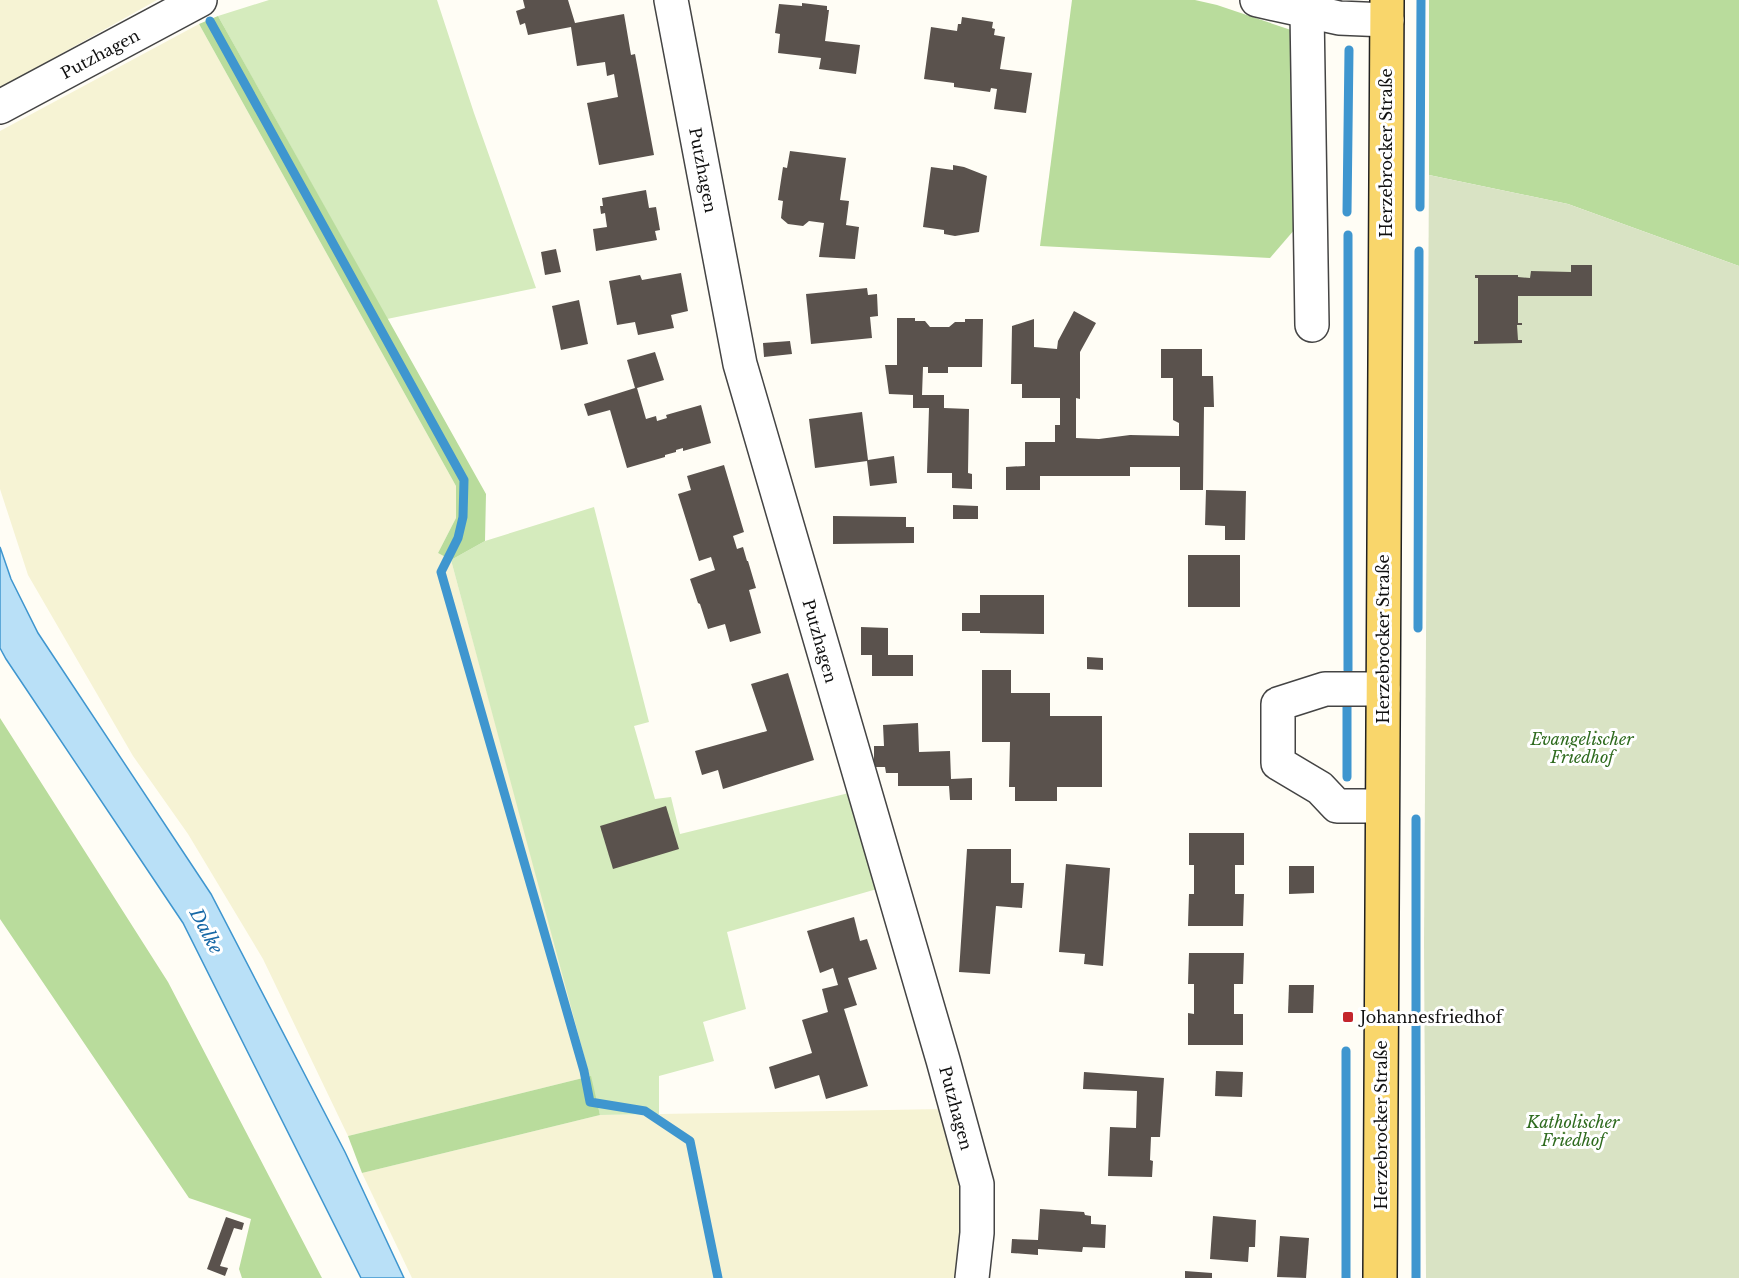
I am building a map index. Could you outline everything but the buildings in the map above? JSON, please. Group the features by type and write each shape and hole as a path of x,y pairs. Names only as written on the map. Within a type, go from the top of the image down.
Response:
{"main road":[{"name":"Herzebrocker Straße","path":"1380,1278 1387,10"}],"street":[{"name":"Putzhagen","path":"0,107 200,0"},
{"name":"Putzhagen","path":"671,0 740,364 977,1184 977,1233 972,1278"},
{"path":"1257,0 1339,18 1387,10"},
{"path":"1307,12 1312,325"},
{"path":"1382,806 1336,806 1320,788 1278,763 1278,704 1325,689 1383,689"}],"shaded area":[{"path":"0,0 157,0 0,88"},
{"path":"199,24 456,486 456,518 438,553 451,560 591,1076 348,1136 263,959 188,834 133,756 28,575 0,489 0,131"},
{"path":"943,1109 962,1182 961,1278 412,1278 362,1173 600,1115"}],"green space":[{"path":"269,0 437,0 536,288 387,319 218,16"},
{"path":"1072,0 1195,0 1217,5 1294,31 1295,229 1270,258 1040,246"},
{"path":"1429,0 1739,0 1739,266 1568,204 1429,175"},
{"path":"218,16 486,494 485,541 451,560 438,553 456,518 456,486 199,24"},
{"name":"Evangelischer Friedhof","path":"1429,175 1568,204 1739,266 1739,1278 1426,1278 1424,943"},
{"path":"594,507 649,722 634,726 655,799 671,797 680,834 849,793 877,889 727,932 746,1009 703,1022 714,1061 659,1076 659,1114 600,1115 451,560 485,541"},
{"path":"0,718 168,982 322,1278 242,1278 239,1269 251,1219 189,1198 0,919"},
{"path":"591,1076 600,1115 362,1173 348,1136"}],"water":[{"name":"Dalke","path":"0,547 11,579 38,633 211,894 345,1152 404,1278 361,1278 183,923 6,659 0,648"}],"waterway":[{"path":"1420,207 1421,0"},
{"path":"210,21 464,480 463,517 458,538 441,572 584,1071 590,1102 645,1111 690,1141 718,1278"},
{"path":"1347,212 1349,50"},
{"path":"1348,235 1348,670"},
{"path":"1418,628 1419,251"},
{"path":"1347,705 1347,777"},
{"path":"1416,819 1416,1278"},
{"path":"1346,1051 1346,1278"}],"place":[{"name":"Johannesfriedhof","path":"1348,1017"}],"park label":[{"name":"Katholischer Friedhof","path":"1573,1131"}]}
